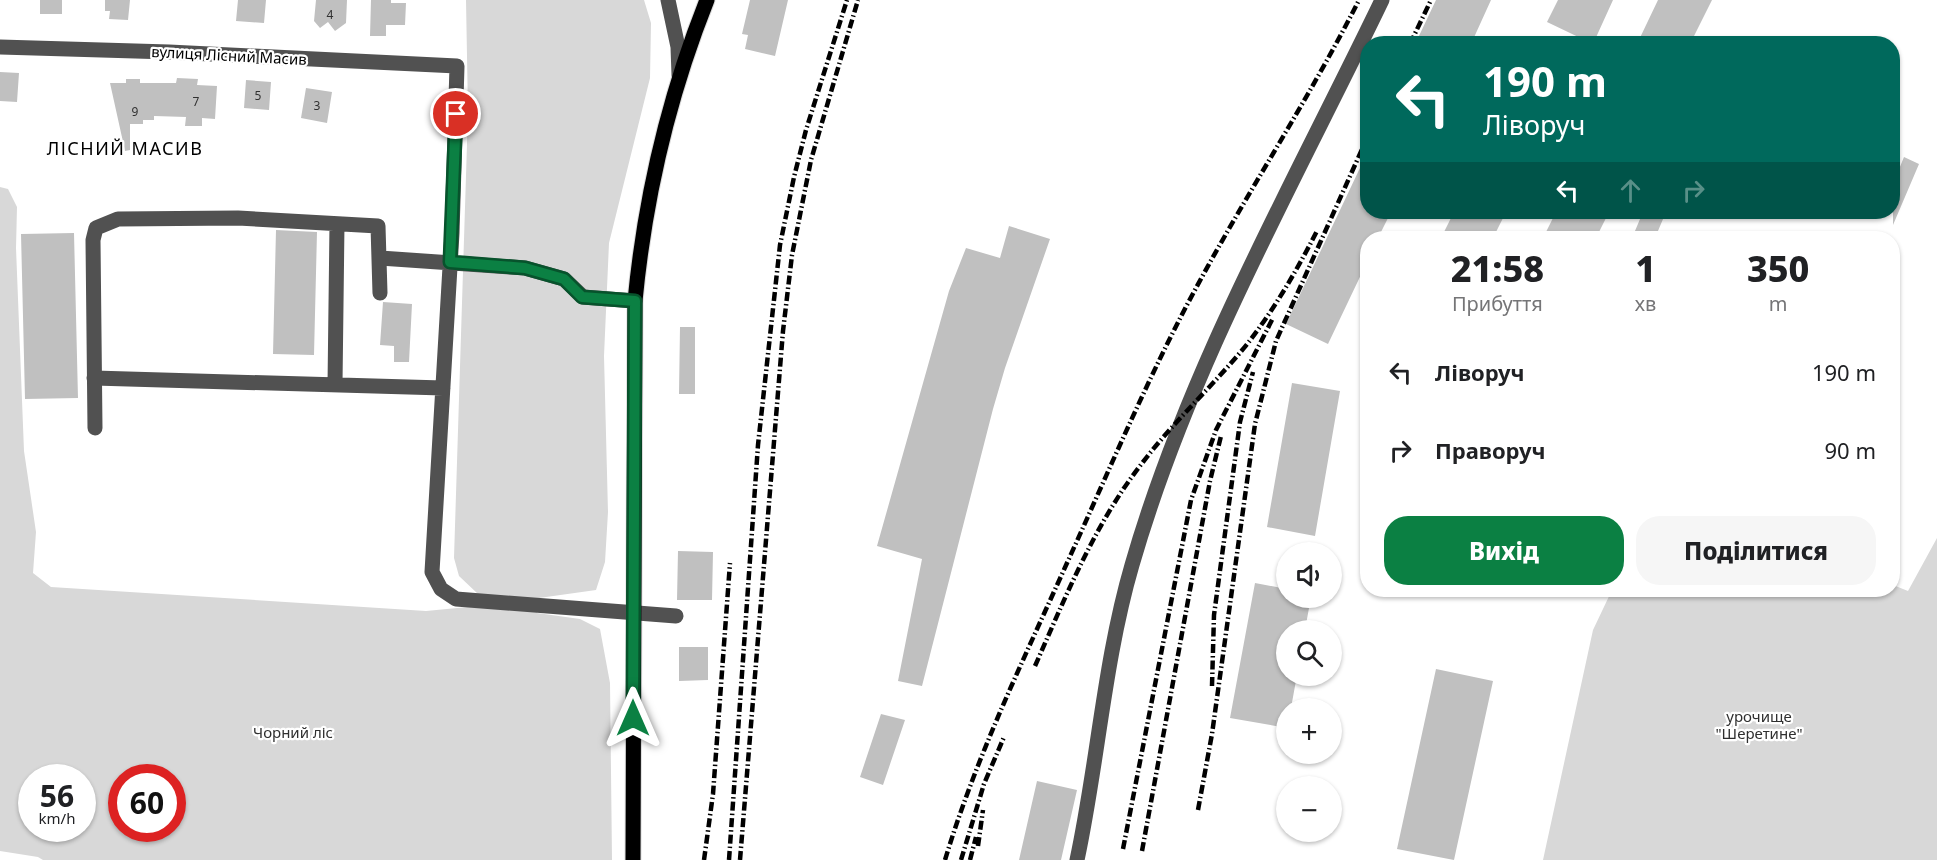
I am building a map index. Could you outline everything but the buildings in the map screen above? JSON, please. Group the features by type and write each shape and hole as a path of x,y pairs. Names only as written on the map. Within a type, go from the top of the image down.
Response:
{"main road":[{"path":"633,860 635,301 645,214 654,169 679,75 707,0"}],"street":[{"path":"668,0 678,47 679,75"},
{"path":"1364,36 1382,0"},
{"path":"1077,860 1117,628 1131,567 1152,502 1210,353 1360,45"},
{"name":"вулиця Лісний Масив","path":"0,47 169,52 457,66 450,262"},
{"path":"95,428 93,240 96,228 118,219 238,218 378,226 380,293"},
{"path":"335,385 337,224"},
{"path":"380,258 525,268 564,279 582,297 635,301"},
{"path":"450,262 432,572 441,590 456,600 676,616"},
{"path":"94,378 443,388"}],"green space":[{"name":"Чорний ліс","path":"466,0 644,0 651,23 650,78 609,243 604,356 608,512 605,562 596,590 539,598 537,613 580,619 600,629 610,683 612,860 43,860 38,857 0,851 0,187 8,189 17,207 16,248 24,451 36,532 33,573 51,587 426,611 478,606 478,594 459,576 454,558 468,112"},
{"name":"урочище \"Шеретине\"","path":"1937,538 1937,860 1543,860 1593,630 1609,597 1900,597 1900,588 1908,591"}],"railway":[{"path":"729,860 758,445 780,245 806,130 847,0"},
{"path":"740,860 783,331 792,255 811,160 858,0"},
{"path":"945,860 971,784 1001,710 1129,424 1196,288 1320,73 1359,0"},
{"path":"1414,36 1431,0"},
{"path":"1198,810 1212,734 1255,424 1276,341 1360,154"},
{"path":"1035,666 1096,535 1126,485 1155,447 1248,343 1285,288 1317,231"},
{"path":"1123,849 1191,500 1216,430 1273,318"},
{"path":"1212,686 1214,615 1240,422 1253,372"},
{"path":"1142,851 1210,481 1221,436"},
{"path":"704,860 713,794 730,563"},
{"path":"961,860 984,784 1004,737"},
{"path":"978,846 983,810"},
{"path":"970,860 976,837"}],"district":[{"name":"ЛІСНИЙ МАСИВ","path":"125,148"}],"route":[{"path":"456,114 450,262 525,268 564,279 582,297 635,301 633,718"}]}
